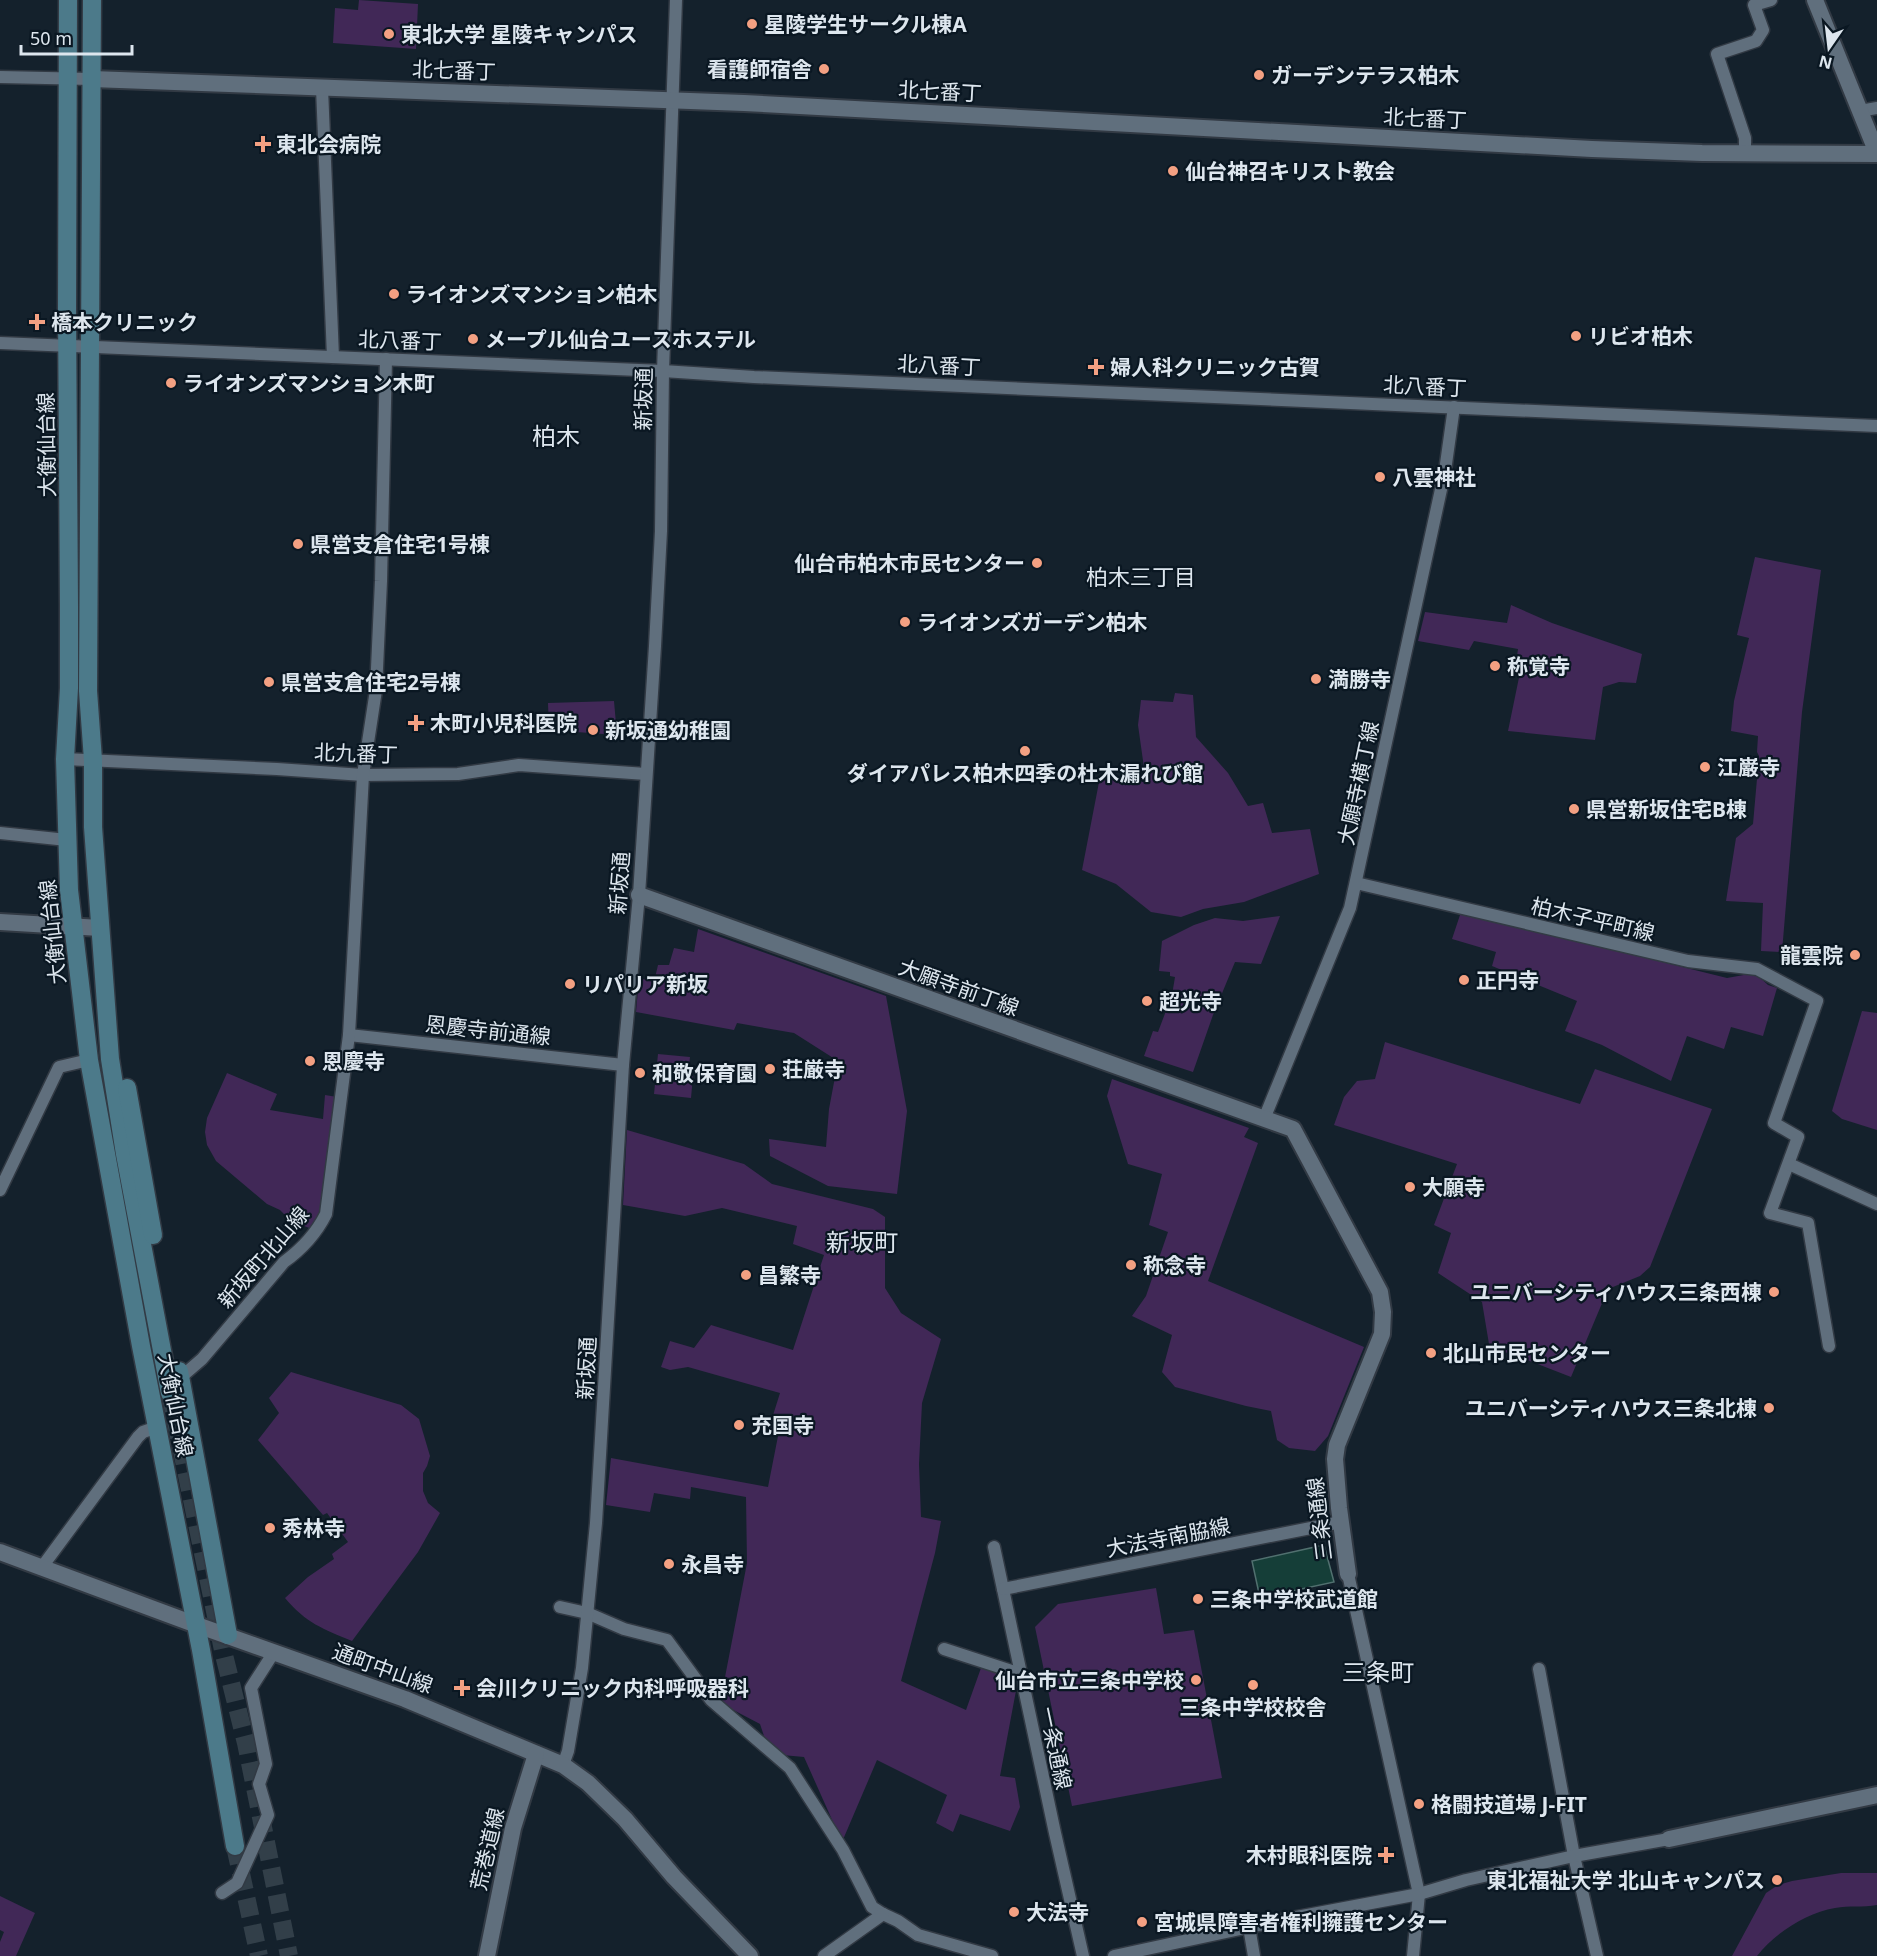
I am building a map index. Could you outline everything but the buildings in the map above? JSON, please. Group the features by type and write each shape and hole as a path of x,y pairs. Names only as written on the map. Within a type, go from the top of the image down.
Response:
{"main road":[{"name":"大衡仙台線","path":"68,0 69,688 65,759 67,840 73,927 89,1060 236,1846"},
{"name":"大衡仙台線","path":"92,0 88,691 93,760 93,827 100,928 105,971 124,1067 175,1386 228,1635"}],"street":[{"name":"新坂通","path":"563,1765 568,1751 582,1668 596,1523 623,1065 639,895 660,542 663,371 676,0"},
{"path":"1745,154 1744,138 1717,54 1756,41 1763,30 1754,5 1771,0"},
{"path":"1815,0 1869,110 1877,154"},
{"name":"北七番丁","path":"0,77 923,112 1528,146 1745,154 1877,154"},
{"path":"322,88 333,357"},
{"name":"北八番丁","path":"0,343 1877,426"},
{"name":"新坂町北山線","path":"175,1386 202,1359 284,1262 318,1230 326,1214 349,1035 363,775 376,690 387,359"},
{"name":"大願寺横丁線","path":"1264,1119 1350,908 1445,471 1454,407"},
{"name":"北九番丁","path":"65,759 363,775 459,774 519,765 646,774"},
{"path":"0,833 67,840"},
{"name":"柏木子平町線","path":"1356,883 1688,961 1757,969 1817,1001 1774,1124 1798,1137 1789,1164"},
{"name":"大願寺前丁線","path":"639,895 1264,1119"},
{"path":"0,922 100,928"},
{"name":"恩慶寺前通線","path":"349,1035 623,1065"},
{"path":"0,1190 58,1067 89,1060"},
{"name":"三条通線","path":"1264,1119 1293,1129 1380,1292 1383,1312 1382,1334 1337,1445 1335,1470 1348,1574 1419,1894 1413,1956"},
{"path":"1828,1347 1808,1223 1770,1213 1789,1164 1877,1204"},
{"path":"42,1567 138,1437 143,1432 158,1427"},
{"name":"大法寺南脇線","path":"1002,1589 1341,1522"},
{"name":"一条通線","path":"994,1547 1083,1956"},
{"name":"通町中山線","path":"0,1552 405,1699 563,1765 588,1783 625,1819 674,1878 750,1956"},
{"path":"560,1607 586,1614 624,1629 667,1640 711,1700 790,1768 843,1850 872,1907 918,1935 992,1956"},
{"path":"944,1649 1021,1674"},
{"path":"222,1893 237,1883 268,1815 259,1784 266,1764 251,1688 274,1652"},
{"path":"1539,1669 1574,1856 1597,1956"},
{"name":"荒巻道線","path":"487,1956 513,1828 536,1754"},
{"path":"1114,1956 1419,1894 1466,1880 1574,1856 1669,1839 1877,1795"},
{"path":"824,1956 883,1914"},
{"path":"1249,1927 1254,1956"}],"shaded area":[{"path":"359,0 418,4 416,49 333,43 335,8 358,10"},
{"path":"1755,557 1821,570 1802,712 1782,952 1761,951 1763,903 1726,901 1736,838 1753,824 1759,756 1758,736 1731,731 1734,701 1749,638 1737,635"},
{"path":"1511,605 1552,623 1642,654 1636,683 1619,682 1603,687 1595,740 1508,731 1523,658 1517,656 1518,649 1474,641 1469,650 1418,641 1425,612 1507,623"},
{"path":"1175,693 1193,695 1196,737 1228,773 1248,806 1263,803 1272,833 1310,829 1319,874 1244,902 1203,909 1181,917 1151,912 1116,884 1082,870 1100,777 1146,782 1138,725 1141,700 1173,702"},
{"path":"614,701 617,735 549,730 548,703"},
{"path":"1461,912 1727,978 1755,973 1768,985 1777,988 1763,1036 1731,1027 1724,1049 1687,1036 1671,1081 1602,1045 1565,1031 1577,1001 1492,966 1496,952 1452,939"},
{"path":"1280,916 1261,964 1235,962 1193,1072 1144,1056 1153,1031 1158,1032 1172,995 1175,977 1170,976 1170,972 1159,971 1162,941 1194,925 1215,918 1243,921"},
{"path":"698,929 886,996 907,1111 897,1194 828,1186 770,1156 769,1139 826,1147 829,1109 838,1061 794,1033 737,1023 734,1030 636,1012 639,978 654,982 658,965 669,965 674,948 694,952"},
{"path":"1862,1011 1877,1013 1877,1130 1842,1119 1832,1111"},
{"path":"1385,1042 1580,1104 1595,1069 1712,1109 1650,1267 1640,1276 1608,1289 1571,1377 1509,1353 1490,1350 1482,1302 1438,1273 1451,1233 1434,1225 1457,1164 1334,1125 1344,1097 1357,1081 1375,1079"},
{"path":"658,1054 690,1057 688,1075 693,1076 691,1098 654,1094"},
{"path":"227,1073 277,1094 270,1110 323,1119 325,1095 337,1097 322,1210 312,1229 291,1221 280,1210 267,1204 216,1161 207,1145 205,1132 207,1118"},
{"path":"1112,1079 1249,1128 1244,1137 1258,1143 1208,1281 1364,1347 1328,1436 1315,1451 1289,1448 1277,1440 1271,1411 1175,1387 1162,1372 1172,1335 1132,1316 1146,1296 1168,1232 1149,1225 1162,1174 1128,1164 1107,1096"},
{"path":"627,1130 744,1164 772,1184 873,1209 885,1217 885,1288 901,1313 941,1339 922,1403 919,1464 921,1517 941,1521 935,1553 901,1681 966,1710 981,1668 1018,1680 1000,1776 1015,1778 1020,1807 1010,1831 960,1814 953,1832 936,1823 947,1795 877,1760 842,1842 804,1757 782,1755 764,1736 760,1724 720,1703 747,1563 746,1497 691,1487 690,1499 654,1493 650,1512 606,1505 611,1458 768,1487 779,1431 769,1428 780,1393 688,1367 670,1370 661,1367 670,1341 694,1348 711,1325 793,1350 824,1255 793,1244 797,1226 722,1208 685,1216 623,1205"},
{"path":"291,1372 401,1405 419,1419 430,1456 423,1473 423,1491 428,1503 440,1513 418,1552 352,1641 324,1629 300,1614 285,1598 308,1577 334,1559 332,1554 348,1542 327,1513 323,1515 258,1440 279,1413 269,1398"},
{"path":"1324,1545 1334,1582 1260,1598 1252,1561"},
{"path":"1156,1588 1164,1634 1194,1630 1222,1778 1072,1806 1035,1627 1058,1604"},
{"path":"1841,1873 1877,1873 1877,1905 1840,1907 1813,1914 1782,1932 1757,1956 1732,1956 1766,1893 1778,1885 1792,1881"},
{"path":"0,1896 35,1913 16,1956 0,1956 0,1942 4,1932 0,1930"}],"tunnel":[{"path":"170,1393 224,1655 246,1743 289,1956"},
{"path":"235,1846 259,1956"}],"place":[{"name":"星陵学生サークル棟A","path":"752,24"},
{"name":"東北大学 星陵キャンパス","path":"389,34"},
{"name":"看護師宿舎","path":"824,69"},
{"name":"ガーデンテラス柏木","path":"1259,75"},
{"name":"東北会病院","path":"263,144"},
{"name":"仙台神召キリスト教会","path":"1173,171"},
{"name":"ライオンズマンション柏木","path":"394,294"},
{"name":"橋本クリニック","path":"37,322"},
{"name":"リビオ柏木","path":"1576,336"},
{"name":"メープル仙台ユースホステル","path":"473,339"},
{"name":"婦人科クリニック古賀","path":"1096,367"},
{"name":"ライオンズマンション木町","path":"171,383"},
{"name":"八雲神社","path":"1380,477"},
{"name":"県営支倉住宅1号棟","path":"298,544"},
{"name":"仙台市柏木市民センター","path":"1037,563"},
{"name":"ライオンズガーデン柏木","path":"905,622"},
{"name":"称覚寺","path":"1495,666"},
{"name":"満勝寺","path":"1316,679"},
{"name":"県営支倉住宅2号棟","path":"269,682"},
{"name":"木町小児科医院","path":"416,723"},
{"name":"新坂通幼稚園","path":"593,730"},
{"name":"ダイアパレス柏木四季の杜木漏れび館","path":"1025,751"},
{"name":"江巌寺","path":"1705,767"},
{"name":"県営新坂住宅B棟","path":"1574,809"},
{"name":"龍雲院","path":"1855,955"},
{"name":"正円寺","path":"1464,980"},
{"name":"リパリア新坂","path":"570,984"},
{"name":"超光寺","path":"1147,1001"},
{"name":"恩慶寺","path":"310,1061"},
{"name":"荘厳寺","path":"770,1069"},
{"name":"和敬保育園","path":"640,1073"},
{"name":"大願寺","path":"1410,1187"},
{"name":"称念寺","path":"1131,1265"},
{"name":"昌繁寺","path":"746,1275"},
{"name":"ユニバーシティハウス三条西棟","path":"1774,1292"},
{"name":"北山市民センター","path":"1431,1353"},
{"name":"ユニバーシティハウス三条北棟","path":"1769,1408"},
{"name":"充国寺","path":"739,1425"},
{"name":"秀林寺","path":"270,1528"},
{"name":"永昌寺","path":"669,1564"},
{"name":"三条中学校武道館","path":"1198,1599"},
{"name":"仙台市立三条中学校","path":"1196,1680"},
{"name":"三条中学校校舎","path":"1253,1685"},
{"name":"会川クリニック内科呼吸器科","path":"462,1688"},
{"name":"格闘技道場 J-FIT","path":"1419,1804"},
{"name":"木村眼科医院","path":"1386,1855"},
{"name":"東北福祉大学 北山キャンパス","path":"1777,1880"},
{"name":"大法寺","path":"1014,1912"},
{"name":"宮城県障害者権利擁護センター","path":"1142,1922"}],"district":[{"name":"柏木","path":"556,435"},
{"name":"柏木三丁目","path":"1141,576"},
{"name":"新坂町","path":"862,1241"},
{"name":"三条町","path":"1378,1671"}]}
